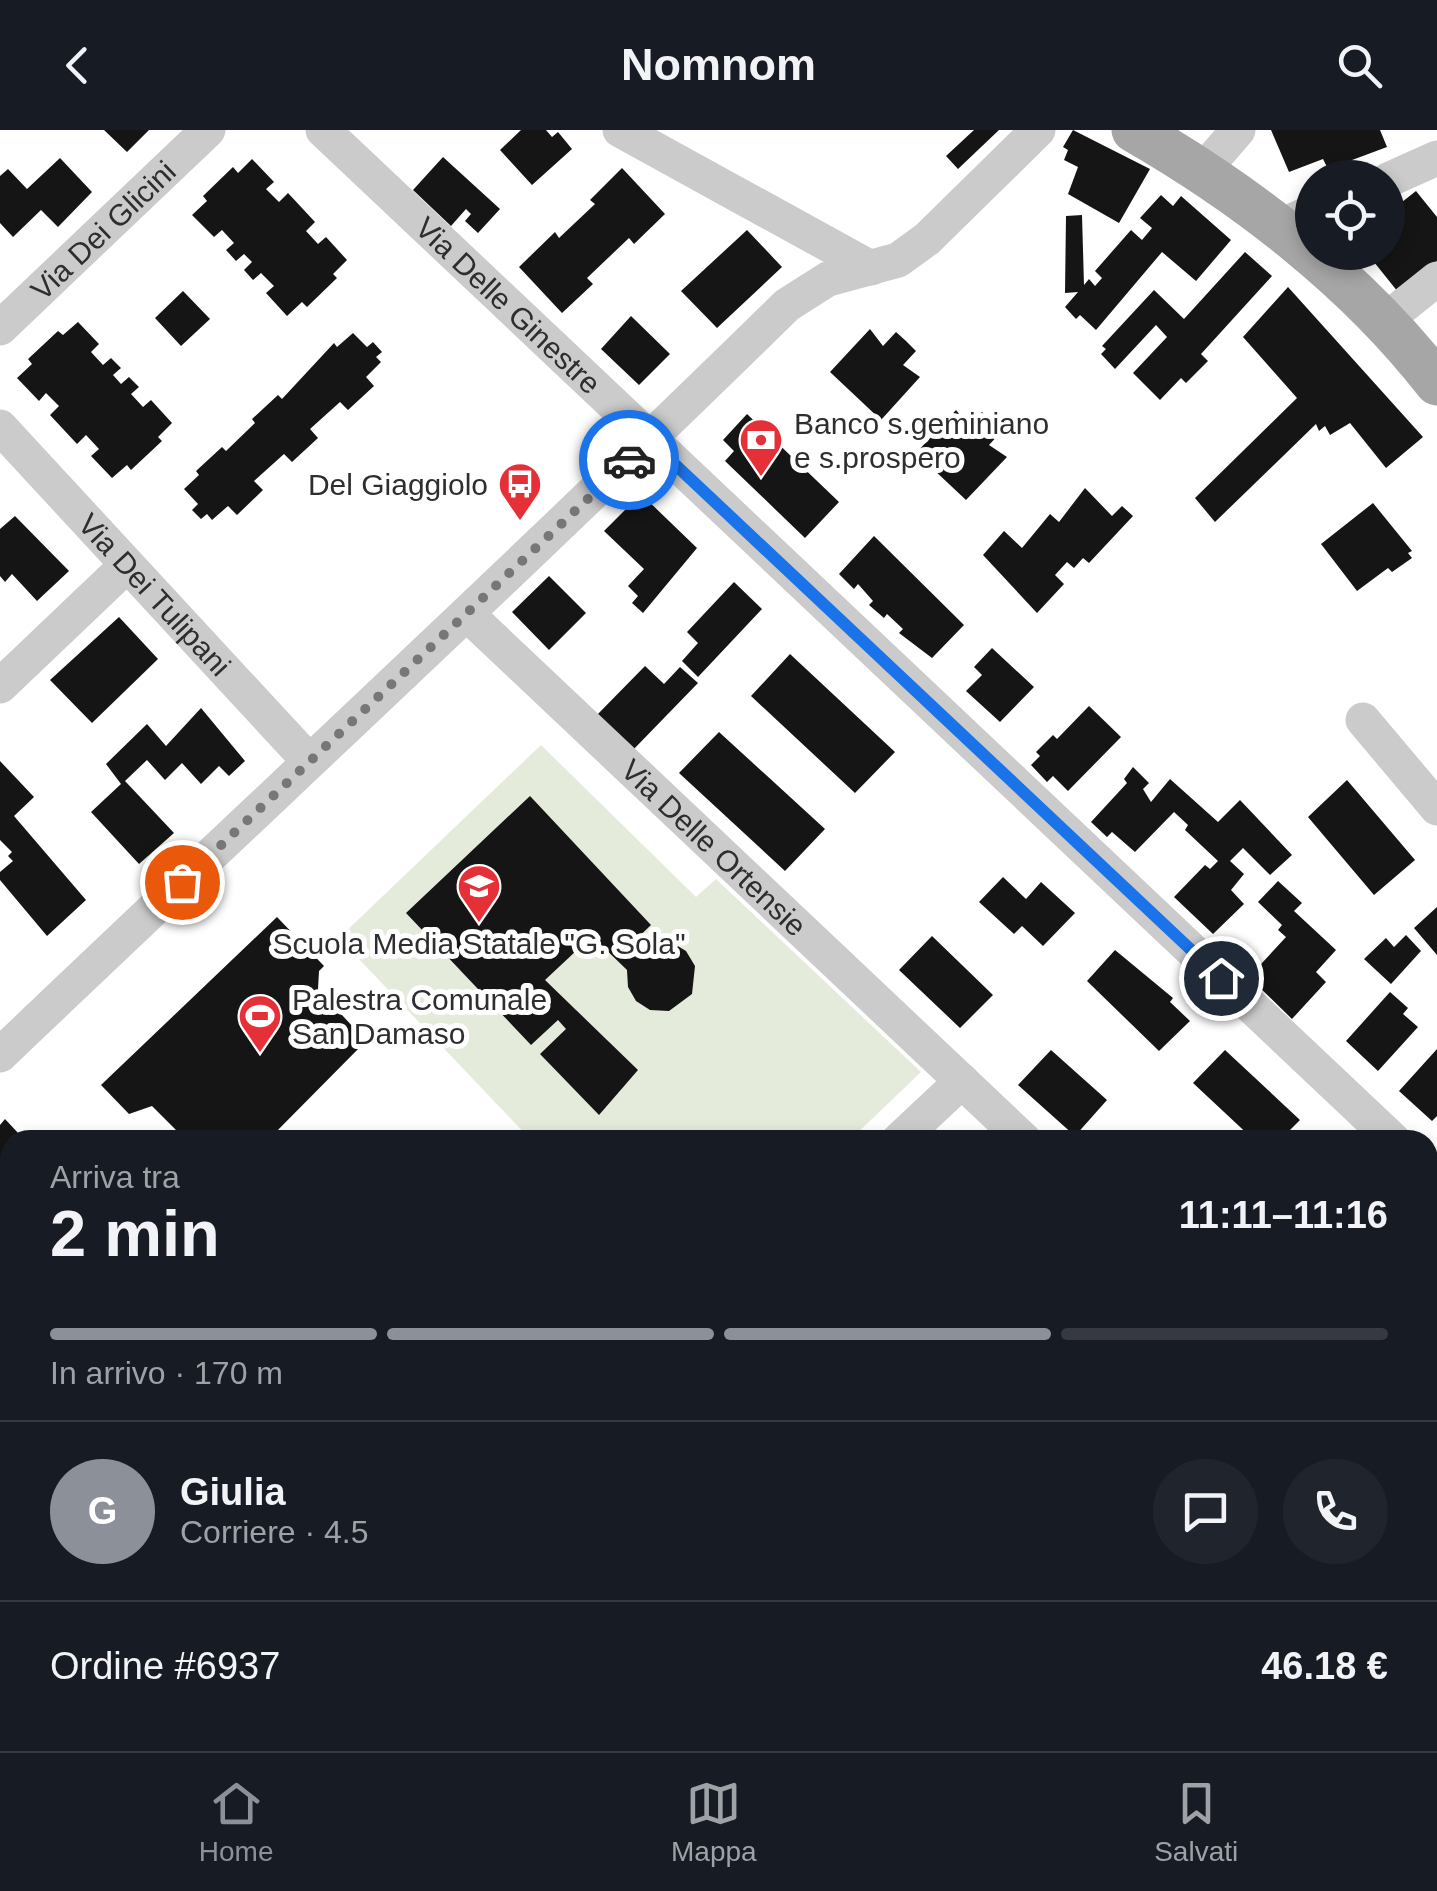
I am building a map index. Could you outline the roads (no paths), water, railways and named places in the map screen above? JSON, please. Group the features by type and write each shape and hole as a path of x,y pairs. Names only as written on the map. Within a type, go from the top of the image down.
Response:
{"main road":[{"path":"1134,130 1200,173 1295,219"},
{"path":"1339,270 1437,383"}],"street":[{"name":"Via Dei Glicini","path":"0,328 208,130"},
{"name":"Via Delle Ginestre","path":"323,130 1382,1130"},
{"path":"620,130 871,268"},
{"path":"0,1055 787,305 828,280 898,260 926,239 1038,130"},
{"path":"1200,173 1238,130"},
{"path":"1405,172 1437,158"},
{"path":"1383,322 1437,279"},
{"name":"Via Dei Tulipani","path":"0,427 308,760"},
{"path":"0,686 126,566"},
{"name":"Via Delle Ortensie","path":"467,614 1013,1130"},
{"path":"1364,720 1437,808"},
{"path":"910,1130 962,1081"}],"place":[{"name":"Banco s.geminiano e s.prospero","path":"761,478"},
{"name":"Del Giaggiolo","path":"520,522"},
{"name":"Scuola Media Statale \"G. Sola\"","path":"479,924"},
{"name":"Palestra Comunale San Damaso","path":"260,1054"}]}
